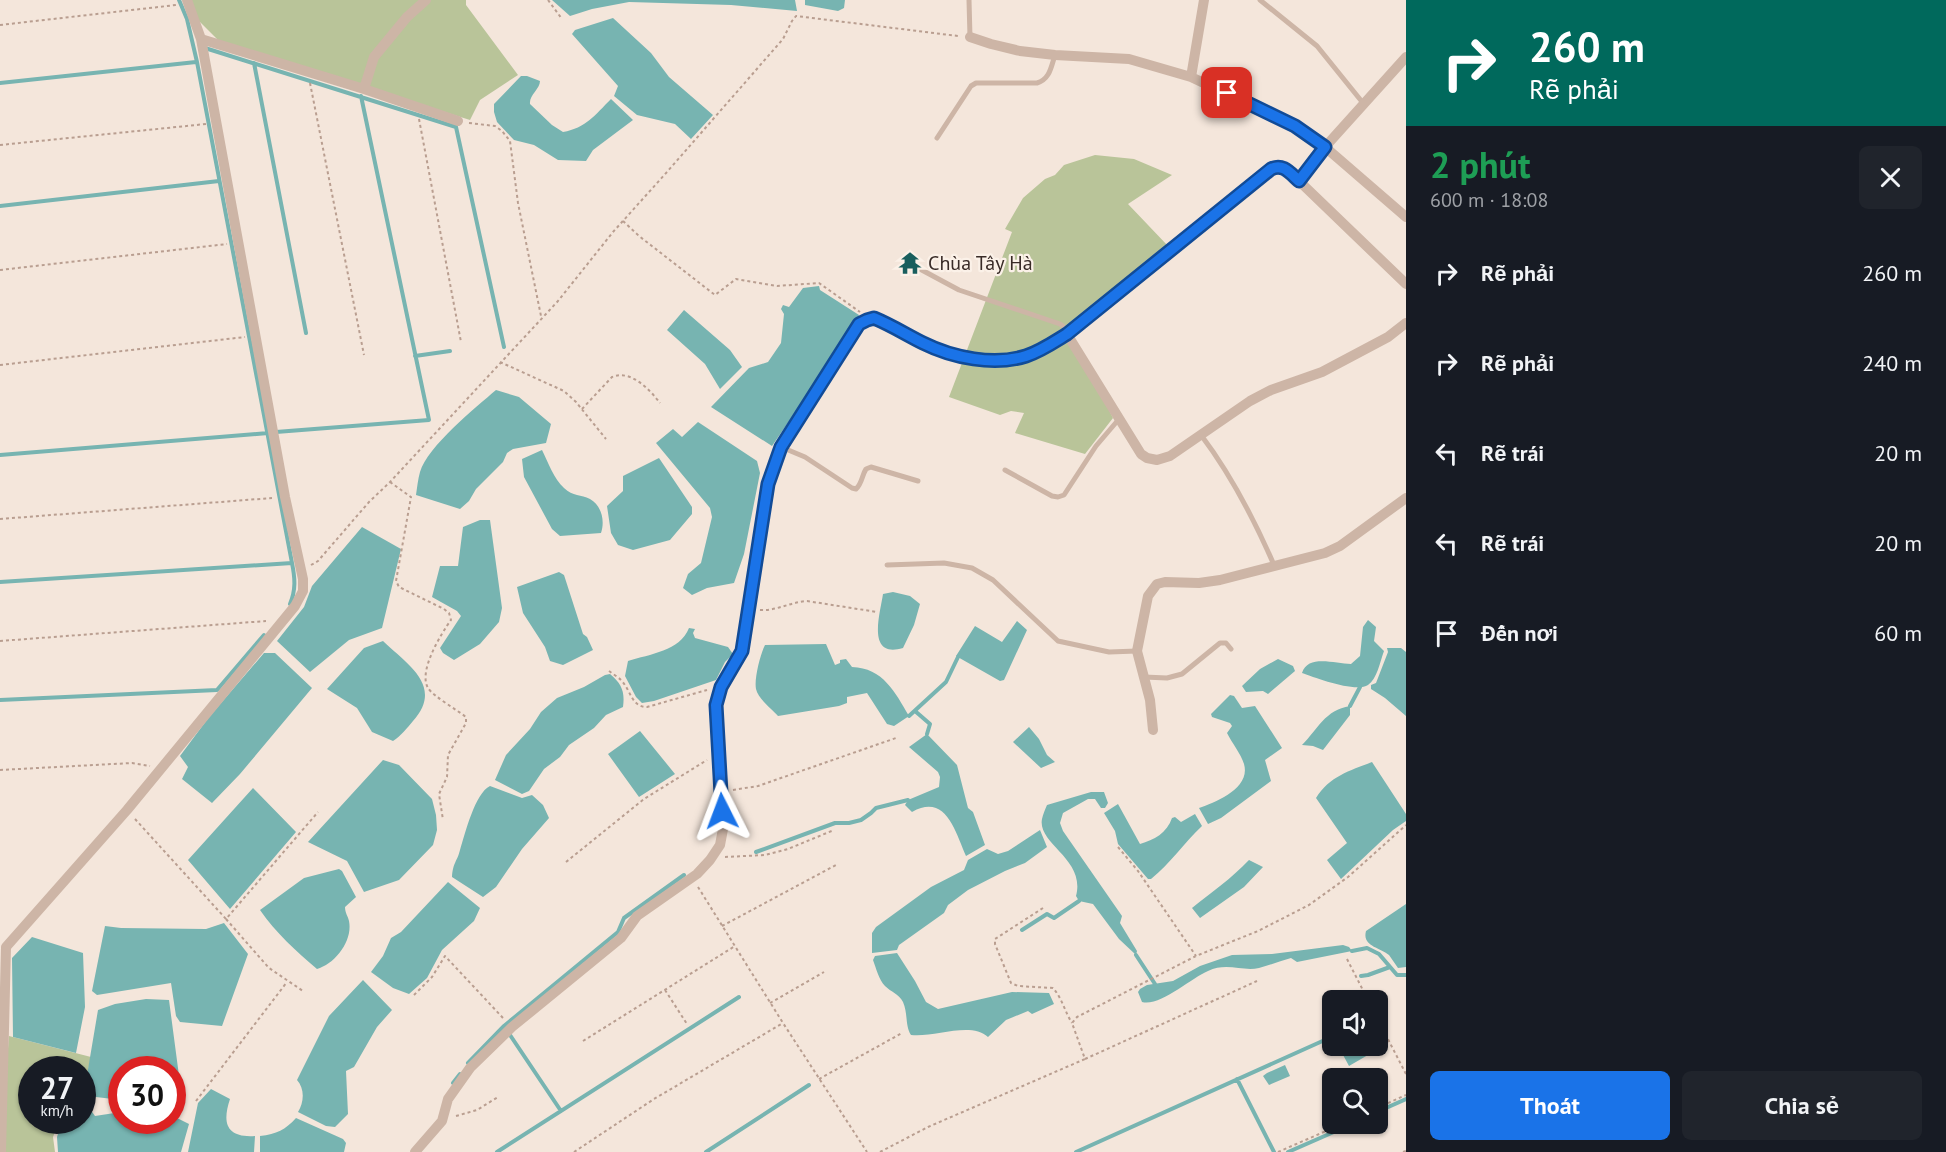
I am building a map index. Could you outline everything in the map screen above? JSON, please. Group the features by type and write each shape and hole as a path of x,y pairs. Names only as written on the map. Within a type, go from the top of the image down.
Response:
{"street":[{"path":"364,89 374,57 407,17 426,0"},
{"path":"1191,77 1204,0"},
{"path":"1,1152 6,946 127,810 284,620 303,591 301,566 285,497 201,39 188,2"},
{"path":"970,37 1006,48 1055,55 1129,59 1191,77 1295,126 1325,147 1406,217"},
{"path":"201,39 364,89 458,121"},
{"path":"1299,181 1325,147 1406,57"},
{"path":"416,1152 442,1120 448,1099 470,1068 512,1027 621,938 637,916 692,877 713,856 720,845 723,829 716,705 718,695 742,651 768,484 781,447 859,324 874,318 936,349 962,356 1009,360 1025,356 1067,334 1277,166 1284,168 1299,181 1406,284"},
{"path":"1067,334 1141,454 1150,459 1161,460 1260,395 1322,372 1388,337 1406,323"},
{"path":"1153,730 1152,711 1137,651 1148,596 1157,584 1209,582 1312,558 1340,546 1406,498"}],"lane":[{"path":"969,0 970,37"},
{"path":"1260,0 1317,46 1363,103"},
{"path":"937,138 971,86 976,83 1044,81 1048,77 1055,55"},
{"path":"918,268 959,290 1060,324 1064,326 1067,334"},
{"path":"1005,470 1052,496 1064,495 1096,446 1120,418"},
{"path":"1201,434 1243,498 1255,520 1274,567"},
{"path":"781,447 804,457 852,488 856,489 860,486 864,472 871,468 918,482"},
{"path":"886,565 944,563 972,568 993,580 1058,641 1109,652 1137,651"},
{"path":"1144,677 1174,677 1189,669 1220,643 1226,643 1231,649"}],"path":[{"path":"548,0 562,20"},
{"path":"0,25 188,2"},
{"path":"301,566 310,566 318,561 369,502 558,301 623,221 783,39 796,16 970,37"},
{"path":"308,72 364,356"},
{"path":"417,108 460,342"},
{"path":"458,121 495,126 502,130 510,141 518,203 541,317"},
{"path":"0,146 217,122"},
{"path":"623,221 715,295 736,279 777,286 819,283 859,311 867,320"},
{"path":"0,270 239,243"},
{"path":"0,365 256,336"},
{"path":"500,362 564,391 606,438"},
{"path":"582,409 612,377 617,375 628,376 643,385 660,403"},
{"path":"390,482 411,497 396,581 399,587 444,609 449,613 451,620 434,646 425,675 429,689 466,717 466,723 448,755 447,777 439,794 443,820"},
{"path":"0,519 285,497"},
{"path":"748,610 770,610 807,601 877,612"},
{"path":"0,641 284,620"},
{"path":"609,671 622,681 640,707 648,707 705,690 718,695"},
{"path":"721,792 758,786 896,738"},
{"path":"566,862 644,799 719,752"},
{"path":"0,770 132,763 162,768"},
{"path":"127,810 269,968 303,991"},
{"path":"226,919 318,812"},
{"path":"1072,1023 1077,1017 1196,957 1258,931 1309,905 1348,878 1406,825"},
{"path":"713,856 724,858 765,855 788,849 834,830"},
{"path":"1118,847 1138,871 1196,957"},
{"path":"722,926 836,864"},
{"path":"692,877 770,1003 867,1152"},
{"path":"1043,908 995,939 995,944 1011,983 1018,986 1053,988 1059,994 1085,1059"},
{"path":"584,1041 735,946"},
{"path":"414,995 432,977 445,956 512,1027"},
{"path":"1347,959 1363,990"},
{"path":"770,1003 824,972"},
{"path":"880,1152 928,1127 1257,981"},
{"path":"196,1101 287,982"},
{"path":"665,990 687,1024"},
{"path":"574,1152 654,1099 783,1023"},
{"path":"819,1079 902,1033"},
{"path":"1388,1039 1406,1074"},
{"path":"1388,1103 1406,1095"},
{"path":"442,1120 477,1110 498,1097"},
{"path":"1278,1152 1322,1133"}],"green space":[{"path":"190,0 422,0 404,16 363,86 219,41 198,20"},
{"path":"430,0 466,0 466,5 518,75 480,100 470,120 368,88 377,58 409,19"},
{"path":"1095,155 1134,159 1172,175 1128,204 1168,246 1069,329 1113,418 1085,454 1015,433 1024,413 1011,411 1000,415 949,397 1012,232 1005,229 1023,198 1045,179 1055,175 1064,165"},
{"path":"9,1036 87,1056 18,1056 18,1134 54,1134 55,1152 0,1152"}],"water":[{"path":"552,0 795,0 797,11 731,5 629,2 570,16"},
{"path":"805,0 845,0 844,8 838,11 805,5"},
{"path":"613,18 651,53 669,77 713,115 691,139 675,124 637,115 614,96 618,86 572,34 575,30"},
{"path":"521,76 540,81 530,104 563,132 584,124 611,99 633,120 593,150 586,161 558,160 534,145 514,140 497,122 494,104"},
{"path":"819,286 820,290 859,315 856,323 772,446 711,407 749,368 768,362 781,343 783,305 789,307 803,288"},
{"path":"684,310 730,350 742,367 720,389 705,364 667,330"},
{"path":"496,390 519,397 551,424 546,443 513,449 507,453 503,462 460,509 416,495 420,472 432,451 453,428"},
{"path":"698,422 757,461 760,473 744,554 734,583 707,588 692,595 683,588 688,574 701,563 712,517 710,508 656,443 673,429 682,437"},
{"path":"542,450 560,484 571,493 587,497 600,510 603,524 601,533 560,536 552,529 524,477 522,459"},
{"path":"659,458 692,507 692,514 670,540 633,550 618,545 611,533 607,506 623,491 623,476"},
{"path":"480,520 490,520 502,608 499,622 480,644 454,660 443,653 440,648 461,616 457,611 432,597 440,566 458,566 463,527"},
{"path":"362,527 401,549 382,628 349,640 310,672 277,641 304,607 312,586"},
{"path":"559,572 564,575 583,634 587,637 593,650 563,665 550,661 545,647 523,613 517,587"},
{"path":"893,592 910,596 920,604 914,625 903,648 891,650 884,647 880,641 878,623 883,594"},
{"path":"1368,620 1376,627 1374,641 1384,651 1376,675 1368,685 1346,686 1302,673 1305,667 1316,662 1351,664 1360,656 1363,627"},
{"path":"1017,621 1027,630 1004,680 1000,681 956,656 975,626 1002,642"},
{"path":"689,628 695,629 693,633 695,638 728,647 733,654 725,662 716,680 642,703 636,697 625,676 628,661 672,647 685,636"},
{"path":"383,641 419,677 424,687 425,697 422,708 413,721 393,741 372,732 357,708 327,689 364,648"},
{"path":"826,644 835,665 840,663 840,660 846,659 852,667 872,672 887,683 909,716 894,726 887,724 867,693 847,697 847,703 839,706 778,716 762,700 756,689 758,667 765,645"},
{"path":"1387,648 1401,648 1406,652 1406,716 1371,689 1371,685 1376,683 1388,652"},
{"path":"264,653 275,653 312,688 240,774 212,803 182,779 188,767 180,756 209,717"},
{"path":"1278,659 1293,666 1295,671 1268,694 1263,691 1246,692 1242,686 1260,669"},
{"path":"610,674 622,689 623,707 606,715 594,728 569,745 560,757 544,769 529,791 522,794 495,780 506,755 530,729 541,712 557,698"},
{"path":"1230,695 1234,696 1242,708 1255,706 1282,748 1265,760 1271,781 1221,818 1208,824 1199,808 1230,793 1237,787 1245,773 1243,760 1227,733 1232,726 1230,723 1212,717 1211,714"},
{"path":"1350,706 1350,715 1323,750 1302,745 1328,716 1341,708"},
{"path":"1029,727 1039,739 1047,755 1055,762 1041,768 1013,742"},
{"path":"640,731 675,774 639,797 608,754"},
{"path":"927,734 957,765 968,808 973,812 985,845 966,856 953,826 941,811 933,807 924,807 912,812 905,805 908,800 939,787 938,772 909,747"},
{"path":"383,760 399,765 432,799 437,830 433,845 399,880 364,892 347,861 308,842"},
{"path":"1372,762 1406,814 1406,821 1393,830 1341,879 1327,860 1347,843 1316,798 1334,779"},
{"path":"490,786 522,798 532,795 543,805 549,818 522,849 496,887 483,897 452,877 471,815 480,797"},
{"path":"253,788 296,832 230,909 188,860"},
{"path":"1091,792 1104,792 1108,803 1105,808 1101,808 1095,799 1088,799 1063,813 1060,823 1063,831 1122,916 1120,923 1137,951 1136,955 1119,939 1093,904 1079,901 1076,896 1077,883 1074,872 1042,828 1042,819 1047,805"},
{"path":"1118,804 1140,844 1159,835 1175,817 1181,822 1195,814 1202,826 1164,867 1148,879 1118,844 1115,831 1104,813"},
{"path":"1040,830 1047,847 1025,863 968,890 948,905 944,913 899,945 897,950 872,953 872,933 876,927 931,887 964,870 968,860 987,849 998,854 1008,851"},
{"path":"1249,860 1263,867 1244,887 1200,918 1192,908"},
{"path":"339,869 356,897 345,907 350,929 341,951 330,962 317,969 287,941 260,910 304,878"},
{"path":"448,882 480,908 474,921 442,950 427,978 409,994 393,988 371,972 383,956 391,938 401,932"},
{"path":"1406,904 1406,967 1398,968 1389,955 1372,946 1365,936 1366,931"},
{"path":"224,923 248,954 222,1026 180,1022 176,1016 171,983 97,995 92,991 105,926 206,929"},
{"path":"32,937 83,953 85,1007 76,1053 13,1037 12,958"},
{"path":"1343,945 1352,951 1297,962 1291,958 1253,969 1215,968 1158,1000 1142,1002 1138,992 1147,985 1173,981 1200,966 1232,955 1272,954"},
{"path":"897,953 926,1002 938,1009 1012,992 1049,993 1054,1004 1032,1014 1028,1011 1006,1020 988,1037 972,1030 911,1035 903,1002 883,983 873,960 875,956"},
{"path":"363,980 392,1010 377,1027 354,1067 346,1071 348,1114 335,1127 326,1126 298,1112 303,1096 297,1080 329,1016"},
{"path":"146,999 169,1000 176,1056 108,1056 108,1098 96,1097 96,1056 90,1056 98,1010 115,1004"},
{"path":"1344,1056 1366,1056 1349,1066"},
{"path":"1285,1065 1290,1076 1269,1085 1263,1076"},
{"path":"211,1089 230,1099 226,1115 229,1127 232,1132 255,1136 254,1152 188,1152 198,1103"},
{"path":"108,1114 108,1134 186,1134 186,1122 189,1124 181,1152 58,1152 58,1134 96,1134 96,1116"},
{"path":"296,1118 343,1139 346,1143 344,1152 260,1152 260,1136 280,1131"}],"waterway":[{"path":"179,0 187,19 197,62 293,568 294,589 290,604"},
{"path":"205,48 456,127 504,347"},
{"path":"0,83 196,62"},
{"path":"254,63 306,333"},
{"path":"276,432 429,420 361,96"},
{"path":"0,206 219,181"},
{"path":"415,356 450,351"},
{"path":"0,455 268,433"},
{"path":"0,582 292,563"},
{"path":"0,700 217,690 264,635"},
{"path":"909,716 946,682 958,657"},
{"path":"1350,706 1360,687"},
{"path":"915,711 930,724 927,734"},
{"path":"756,852 835,823 861,820 876,808 908,800"},
{"path":"468,1063 504,1026 618,932 624,918 684,875"},
{"path":"1022,930 1047,914 1054,918 1079,901"},
{"path":"1352,951 1367,948 1379,954 1397,975 1406,975"},
{"path":"1136,955 1155,984"},
{"path":"1361,976 1390,967"},
{"path":"497,1152 739,997"},
{"path":"508,1032 561,1111"},
{"path":"1076,1152 1322,1041"},
{"path":"453,1083 460,1074"},
{"path":"1237,1079 1274,1152"},
{"path":"706,1152 809,1085"},
{"path":"1388,1107 1406,1099"},
{"path":"1288,1152 1329,1134"}],"place":[{"name":"Chùa Tây Hà","path":"910,263"}],"route":[{"path":"722,811 716,705 721,687 742,651 768,484 781,447 859,324 874,318 936,349 990,360 1009,360 1025,356 1067,334 1271,169 1277,166 1284,168 1299,181 1325,147 1295,126 1227,93"}]}
